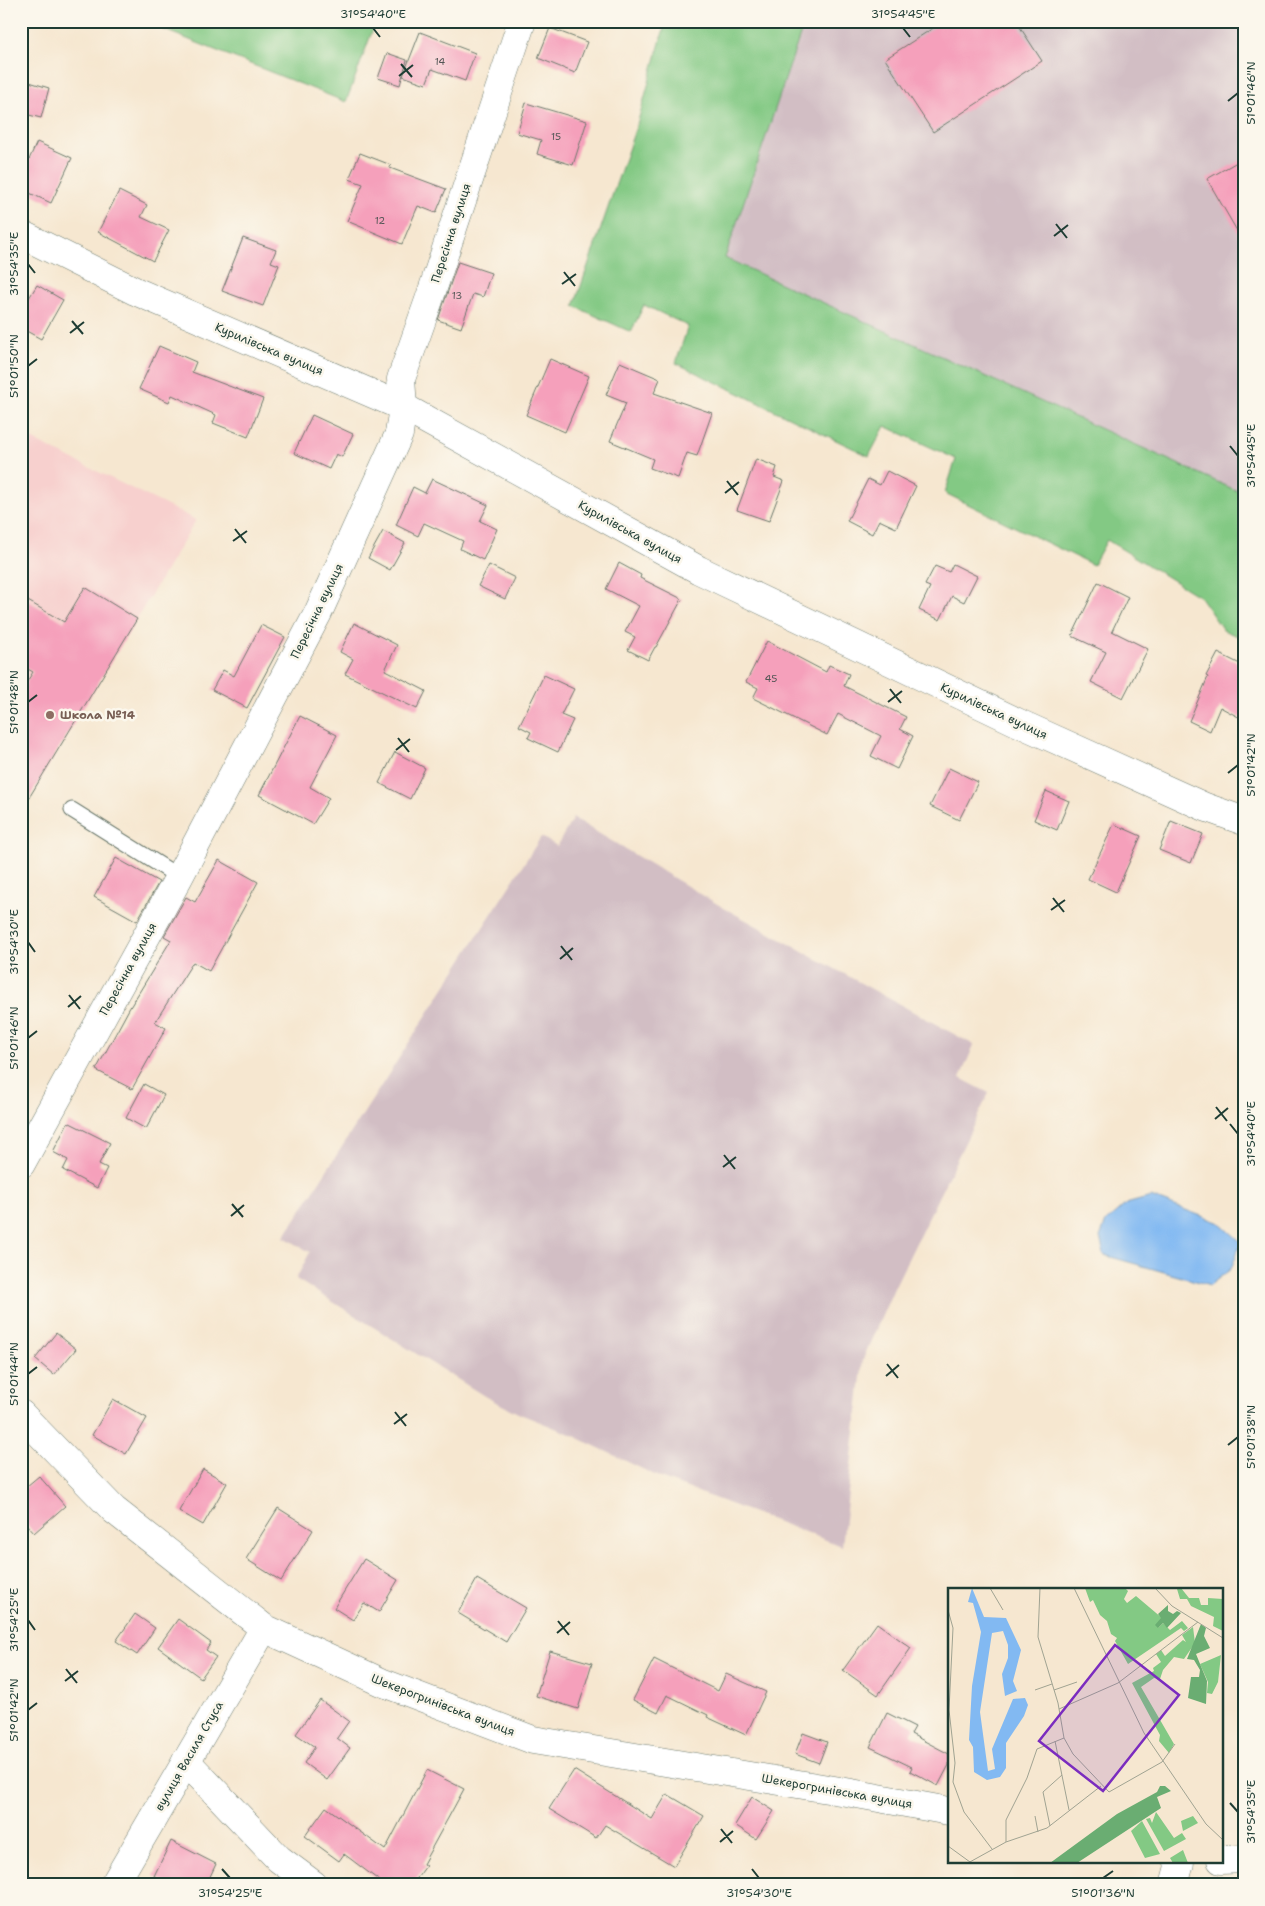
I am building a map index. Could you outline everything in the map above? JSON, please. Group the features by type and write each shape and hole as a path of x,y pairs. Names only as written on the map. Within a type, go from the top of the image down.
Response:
{"street":[{"name":"Пересічна вулиця","path":"21,1164 179,877 318,613 399,434 402,407 401,378 522,21"},
{"name":"Курилівська вулиця","path":"21,234 135,291 402,407 699,570 1019,723 1205,806 1244,821"},
{"name":"Шекерогринівська вулиця","path":"21,1414 114,1510 264,1628 380,1682 533,1740 948,1811"},
{"name":"вулиця Василя Стуса","path":"114,1885 264,1628"},
{"path":"186,1761 278,1859 314,1885"},
{"path":"1222,1860 1244,1859"},
{"path":"1174,1885 1179,1864"}],"lane":[{"path":"72,810 179,877"}],"shaded area":[{"path":"817,21 1244,21 1244,494 725,258 802,29"},
{"name":"Школа №14","path":"21,434 196,520 21,811"},
{"path":"573,818 724,908 974,1045 960,1078 989,1093 895,1286 863,1359 842,1546 663,1479 568,1433 520,1414 486,1397 296,1279 310,1252 284,1237 541,837 557,846"}],"green space":[{"path":"142,21 376,21 346,102"},
{"path":"666,21 817,21 802,29 725,258 1244,494 1244,639 1223,630 1200,597 1107,540 1093,565 945,493 956,459 885,426 869,456 676,363 688,326 644,305 631,332 574,306 638,121"}],"water":[{"path":"1151,1197 1220,1223 1241,1242 1231,1269 1210,1285 1104,1255 1100,1237 1106,1222 1126,1204"}],"building":[{"path":"944,21 1016,21 1042,61 933,132 885,59"},
{"path":"550,28 587,42 575,73 538,58"},
{"path":"420,32 475,53 465,81 432,69 426,84 403,76"},
{"path":"387,53 407,60 400,85 378,78"},
{"path":"26,81 49,88 41,118 21,113 21,95"},
{"path":"526,103 587,121 573,165 537,154 541,140 517,133"},
{"path":"37,142 72,158 51,203 21,189 21,177"},
{"path":"360,153 391,165 390,168 446,189 436,213 418,206 402,244 347,221 363,184 349,179"},
{"path":"1244,158 1244,243 1207,179"},
{"path":"119,191 147,205 141,217 169,230 153,261 98,232"},
{"path":"243,238 276,250 271,262 279,265 263,306 222,291"},
{"path":"458,262 491,273 483,297 473,294 461,328 438,320"},
{"path":"37,285 63,300 41,339 21,328 21,311"},
{"path":"159,346 196,362 192,372 263,399 248,437 213,423 216,415 172,395 169,402 139,389"},
{"path":"550,359 589,376 565,432 526,415"},
{"path":"620,362 660,379 654,393 712,413 697,456 687,453 678,478 650,468 653,459 610,441 626,403 606,395"},
{"path":"312,415 353,434 342,457 336,454 329,469 294,453"},
{"path":"756,459 777,467 774,477 784,481 769,521 737,510"},
{"path":"887,471 916,486 896,528 879,520 872,534 847,521 868,479 880,485"},
{"path":"432,479 488,505 480,521 497,529 483,560 460,549 463,541 424,523 418,536 396,525 413,487 425,493"},
{"path":"383,531 405,543 390,570 368,558"},
{"path":"619,563 641,575 640,578 682,599 648,660 628,650 635,637 625,632 639,606 606,589"},
{"path":"953,564 977,576 964,602 952,596 940,620 919,610 930,587 925,585 935,566 949,572"},
{"path":"489,565 515,578 505,599 478,586"},
{"path":"1098,582 1128,597 1112,631 1148,649 1123,698 1091,682 1106,652 1072,636"},
{"path":"85,587 137,619 21,811 21,691 33,672 21,665 21,597 64,622"},
{"path":"354,623 397,645 385,670 426,691 417,709 345,674 353,659 340,652"},
{"path":"261,625 285,637 247,708 212,690 223,670 234,676"},
{"path":"767,641 826,672 829,665 849,674 844,686 906,717 900,729 913,736 897,769 871,756 881,736 838,714 827,735 753,698 758,688 746,682"},
{"path":"1218,653 1244,666 1244,720 1220,707 1210,731 1189,721 1208,677 1206,676"},
{"path":"544,675 574,689 561,715 573,720 558,752 528,738 531,732 519,726"},
{"path":"300,716 337,735 310,787 329,798 313,824 259,795"},
{"path":"395,752 425,768 410,799 379,783"},
{"path":"949,768 978,782 959,820 930,806"},
{"path":"1046,791 1069,801 1057,830 1034,820"},
{"path":"1171,821 1203,834 1191,863 1159,850"},
{"path":"1114,824 1141,836 1116,892 1088,879"},
{"path":"116,858 159,882 137,921 94,897"},
{"path":"219,860 258,882 209,971 193,962 155,1022 166,1028 132,1089 96,1070 129,1009 171,940 164,936 186,897 195,902"},
{"path":"144,1084 164,1095 146,1129 126,1118"},
{"path":"68,1122 110,1143 99,1164 107,1168 97,1188 63,1170 68,1160 53,1152"},
{"path":"56,1333 76,1349 54,1375 35,1359"},
{"path":"113,1399 147,1418 126,1454 92,1435"},
{"path":"203,1469 227,1483 203,1525 179,1511"},
{"path":"39,1476 65,1506 34,1533 21,1518 21,1491"},
{"path":"278,1508 313,1530 281,1581 246,1559"},
{"path":"364,1559 398,1580 379,1612 364,1603 353,1620 334,1608"},
{"path":"477,1579 526,1608 506,1642 458,1613"},
{"path":"135,1614 155,1628 137,1655 116,1641"},
{"path":"178,1619 211,1643 206,1650 216,1657 201,1678 158,1647"},
{"path":"877,1623 911,1648 878,1695 843,1670"},
{"path":"550,1651 592,1663 578,1709 536,1696"},
{"path":"654,1659 718,1691 726,1674 766,1692 746,1735 707,1717 708,1715 667,1695 658,1713 633,1700"},
{"path":"320,1700 349,1721 337,1738 350,1748 327,1780 304,1763 315,1747 296,1734"},
{"path":"887,1713 915,1727 911,1734 948,1753 948,1767 938,1786 910,1771 912,1767 870,1747"},
{"path":"803,1733 827,1742 819,1763 795,1754"},
{"path":"427,1770 464,1789 423,1864 426,1866 412,1885 385,1885 344,1854 339,1861 305,1836 326,1807 385,1850"},
{"path":"574,1770 652,1819 667,1794 704,1816 674,1866 605,1825 596,1838 549,1809"},
{"path":"752,1797 774,1811 756,1839 735,1825"},
{"path":"171,1841 216,1864 206,1885 170,1885 154,1876"}],"place":[{"name":"Школа №14","path":"50,715"}]}
